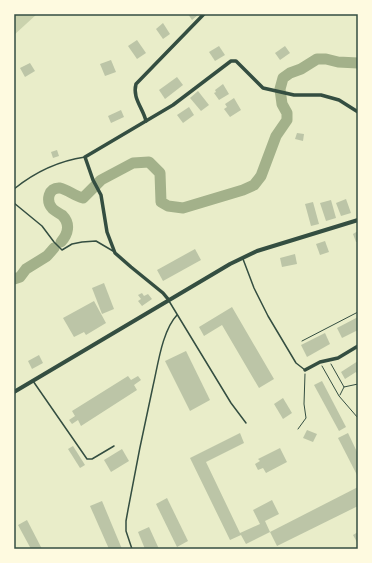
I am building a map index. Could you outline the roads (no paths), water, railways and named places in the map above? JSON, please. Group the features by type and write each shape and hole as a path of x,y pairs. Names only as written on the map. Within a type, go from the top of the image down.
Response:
{"street":[{"path":"146,121 134,90 136,84 204,14"},
{"path":"168,300 163,293 115,252 107,232 103,201 99,189 93,180 85,157 173,105 231,61 236,61 263,88 294,96 321,95 339,100 358,112"},
{"path":"14,392 209,275 242,258 274,245 358,220"},
{"path":"305,370 320,362 338,358 358,346"}],"lane":[{"path":"14,189 26,179 55,164 85,157"},
{"path":"14,203 42,226 59,248 64,250 72,244 96,241 115,252"},
{"path":"242,258 254,288 268,316 296,364 305,370"},
{"path":"168,300 231,403 246,423"},
{"path":"132,549 126,531 126,521 139,448 166,333 171,322 177,315"},
{"path":"33,381 85,457 92,459 114,446"}],"waterway":[{"path":"61,242 68,229 67,222 65,218 50,205 49,195 51,192 56,188 60,188 83,198 101,180 133,163 149,162 160,173 161,202 168,206 183,208 243,190 254,185 261,176 276,136 287,120 287,113 282,104 280,89 283,78 317,59 358,63"},
{"path":"14,279 20,277 26,269 47,256 54,248"}]}
